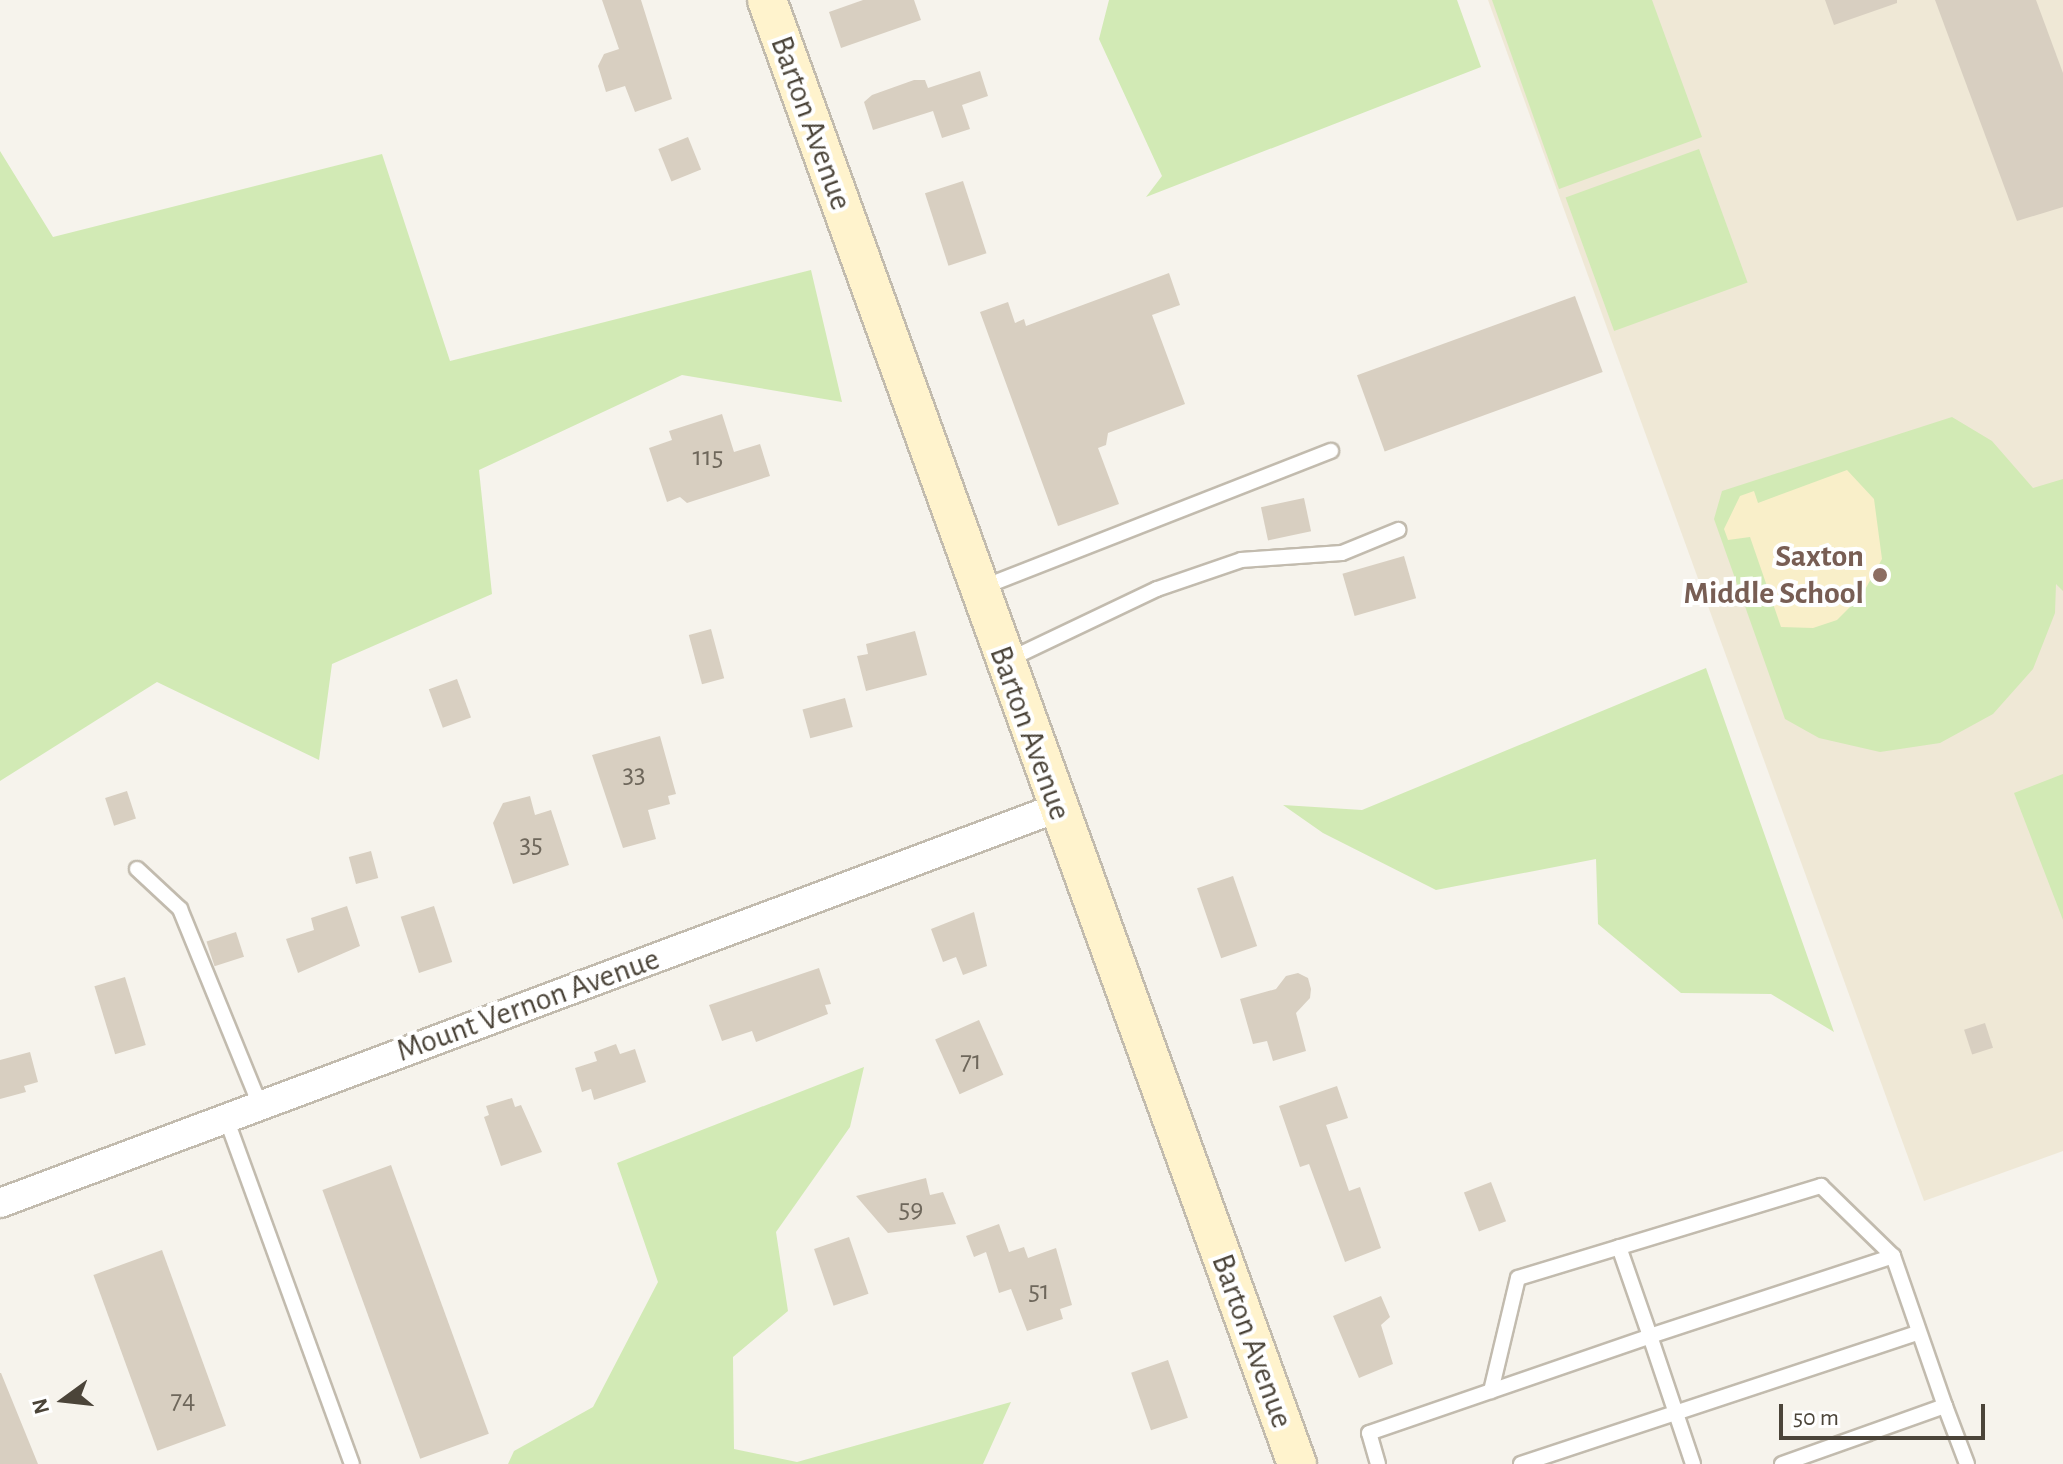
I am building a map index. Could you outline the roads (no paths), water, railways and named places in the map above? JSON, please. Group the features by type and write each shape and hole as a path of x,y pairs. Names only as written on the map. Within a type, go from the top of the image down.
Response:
{"street":[{"name":"Barton Avenue","path":"767,0 1297,1464"},
{"name":"Mount Vernon Avenue","path":"0,1203 1057,808"}],"lane":[{"path":"978,589 1331,451"},
{"path":"1004,661 1059,640 1095,616 1145,594 1241,560 1342,553 1398,530"},
{"path":"137,869 180,909 260,1105"},
{"path":"226,1118 346,1462"},
{"path":"1491,1391 1518,1278 1821,1186 1893,1256 1967,1464"},
{"path":"1619,1247 1693,1464"},
{"path":"1378,1464 1369,1433 1893,1256"},
{"path":"1521,1464 1919,1332"},
{"path":"1782,1464 1945,1406"}],"place":[{"name":"Saxton Middle School","path":"1880,575"}]}
